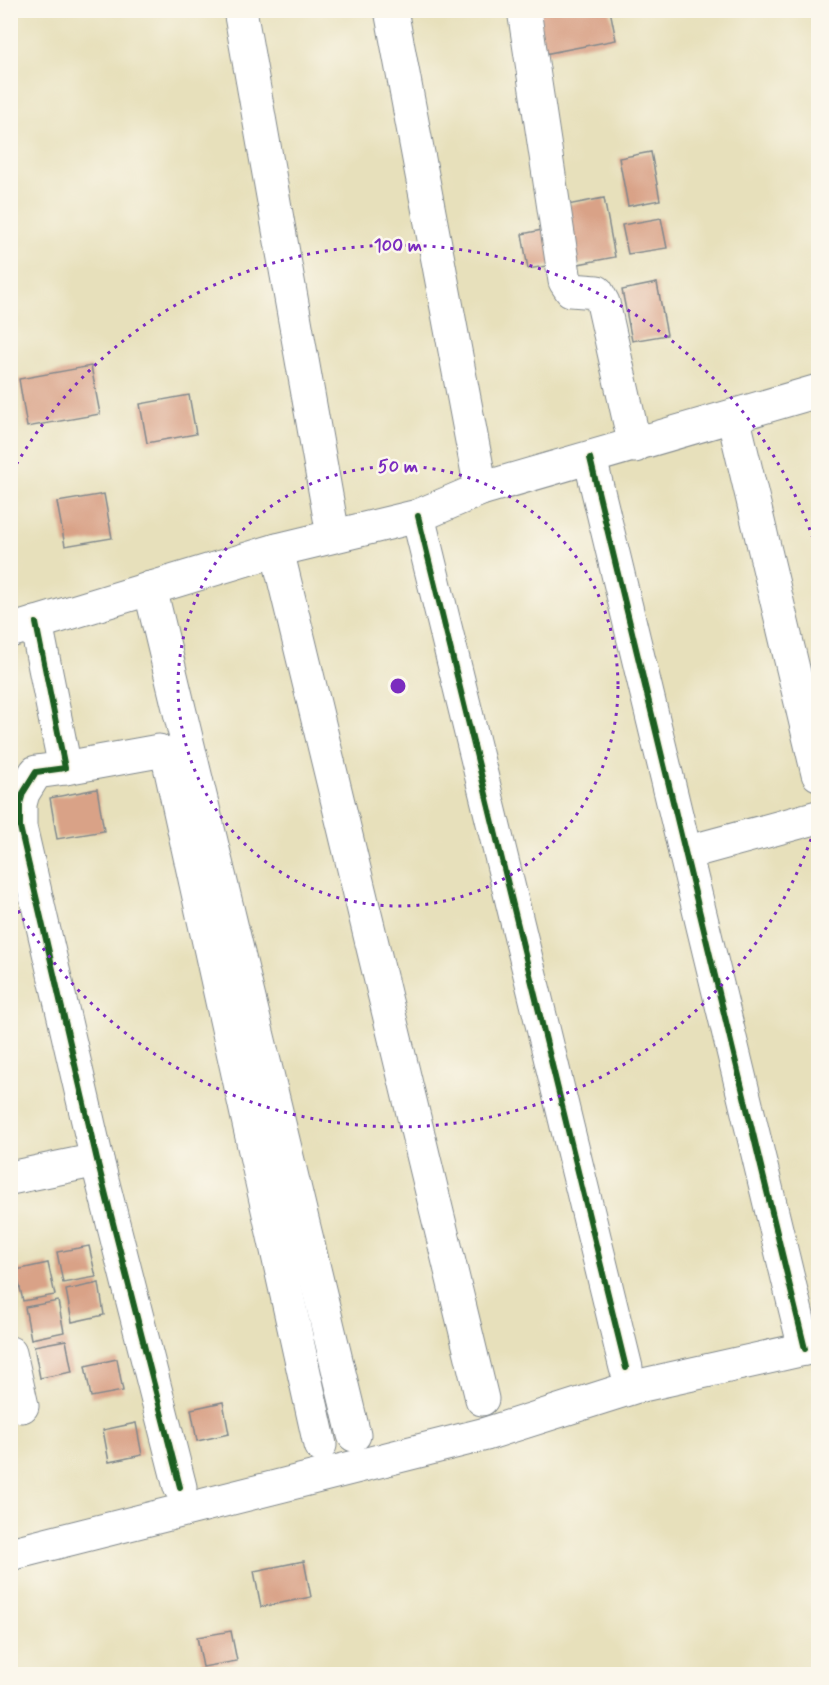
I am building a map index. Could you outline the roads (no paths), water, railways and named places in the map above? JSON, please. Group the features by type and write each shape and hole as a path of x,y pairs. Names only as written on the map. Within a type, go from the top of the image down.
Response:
{"street":[{"path":"240,10 333,535"},
{"path":"391,10 481,489"},
{"path":"524,10 565,281 571,290 597,292 603,303 634,446"},
{"path":"65,768 23,627 277,550 418,516 481,489 819,391"},
{"path":"734,416 819,774"},
{"path":"10,1554 486,1434 634,1387 812,1348 685,853 590,458"},
{"path":"418,516 626,1368"},
{"path":"277,550 482,1399"},
{"path":"150,588 354,1435"},
{"path":"180,1487 97,1160 20,827 20,804 16,793 36,772 159,751 168,757 320,1445"},
{"path":"685,853 819,817"},
{"path":"10,1178 97,1160"},
{"path":"10,1353 22,1406"}]}
